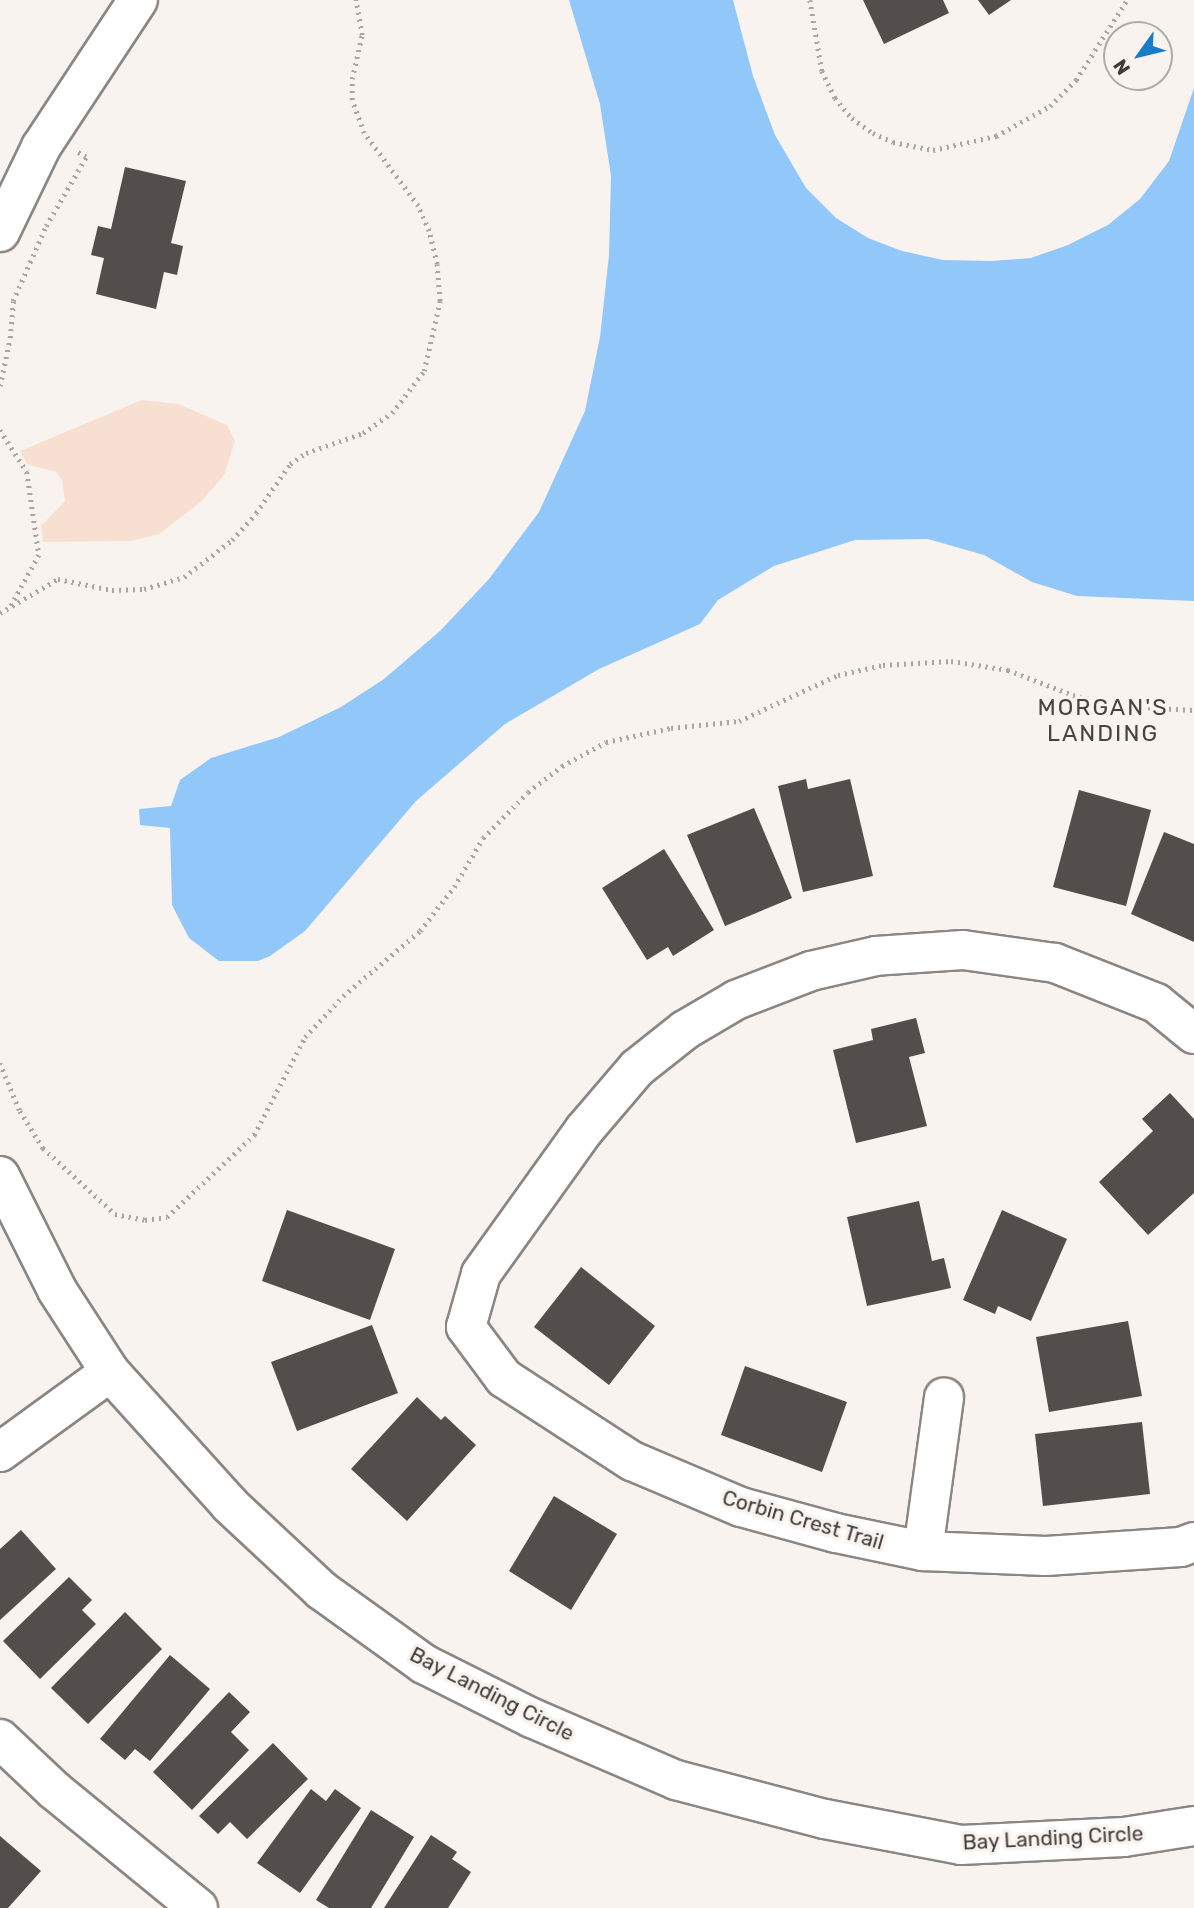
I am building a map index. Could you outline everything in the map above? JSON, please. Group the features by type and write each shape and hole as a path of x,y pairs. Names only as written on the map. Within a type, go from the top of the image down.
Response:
{"street":[{"path":"0,232 48,136 138,0"},
{"name":"Corbin Crest Trail","path":"1194,1034 1156,1003 1055,963 963,950 876,956 811,971 736,1000 685,1030 637,1068 584,1130 481,1274 466,1327 504,1378 632,1461 741,1507 836,1533 923,1551 1045,1556 1181,1547 1194,1542"},
{"name":"Bay Landing Circle","path":"0,1176 57,1290 110,1372 230,1505 320,1590 424,1664 532,1718 676,1780 825,1819 961,1845 1124,1838 1194,1826"},
{"path":"0,1452 110,1372"},
{"path":"923,1551 944,1397"},
{"path":"0,1739 54,1790 198,1908"}],"path":[{"path":"0,613 58,579 112,590 144,589 184,577 232,540 256,513 290,464 306,453 362,433 382,420 408,395 424,371 440,301 437,264 429,231 418,206 364,132 352,100 352,79 362,36 356,0"},
{"path":"810,0 822,71 835,98 852,118 873,134 893,142 933,150 996,136 1050,106 1076,80 1127,0"},
{"path":"0,386 10,338 13,301 46,226 86,157 48,136"},
{"path":"0,430 27,471 39,555 10,607"},
{"path":"0,1063 20,1111 43,1148 115,1214 145,1220 167,1217 254,1135 305,1037 343,996 420,931 454,887 483,838 528,792 562,766 606,743 671,728 739,721 838,675 883,665 963,663 1008,670 1073,695 1120,706 1194,710"}],"shaded area":[{"path":"142,400 178,404 227,425 235,441 224,475 202,501 159,534 131,541 43,542 41,526 65,501 62,480 56,472 27,464 20,451"}],"water":[{"path":"569,0 733,0 753,76 775,135 806,188 836,218 868,238 902,251 943,260 1031,258 1068,245 1108,225 1140,199 1169,161 1194,88 1194,601 1077,596 1032,582 984,555 928,539 855,540 774,566 718,600 700,624 599,669 505,724 416,801 305,931 270,956 258,961 219,961 189,938 172,905 170,828 140,825 139,809 171,806 180,780 211,758 279,737 341,707 384,679 440,631 489,579 539,512 585,411 600,337 609,255 611,176 600,104"}],"building":[{"path":"863,0 943,0 949,13 884,44"},
{"path":"978,0 1011,0 989,15"},
{"path":"125,167 186,181 171,243 183,246 177,275 164,272 156,309 96,294 104,258 91,255 98,226 111,229"},
{"path":"806,779 808,789 850,779 873,876 803,892 778,786"},
{"path":"1079,790 1151,810 1126,906 1053,887"},
{"path":"754,808 792,898 725,926 687,835"},
{"path":"1164,832 1194,844 1194,942 1131,914"},
{"path":"664,849 714,930 673,956 668,947 647,960 602,888"},
{"path":"916,1018 925,1053 909,1057 927,1126 856,1143 833,1050 873,1040 871,1029"},
{"path":"1170,1093 1194,1119 1194,1193 1148,1235 1099,1182 1153,1131 1142,1119"},
{"path":"919,1201 932,1261 944,1258 951,1288 867,1306 847,1217"},
{"path":"287,1210 395,1249 370,1320 262,1281"},
{"path":"1002,1210 1067,1239 1031,1321 998,1306 995,1314 963,1300"},
{"path":"581,1267 655,1326 609,1385 534,1327"},
{"path":"1128,1321 1142,1396 1049,1412 1036,1337"},
{"path":"372,1325 398,1393 297,1431 271,1362"},
{"path":"745,1366 847,1402 822,1472 721,1435"},
{"path":"417,1397 441,1420 445,1416 476,1445 407,1521 351,1469"},
{"path":"1142,1422 1150,1494 1043,1506 1035,1434"},
{"path":"554,1496 617,1534 571,1610 509,1571"},
{"path":"21,1530 56,1569 0,1620 0,1549"},
{"path":"69,1577 92,1600 82,1610 96,1624 40,1679 3,1641"},
{"path":"125,1612 162,1649 88,1724 51,1688"},
{"path":"170,1655 210,1689 150,1761 135,1749 125,1760 100,1739"},
{"path":"229,1692 250,1712 231,1732 249,1750 192,1810 153,1772"},
{"path":"273,1743 308,1779 247,1839 230,1822 218,1834 199,1816"},
{"path":"311,1789 326,1801 335,1789 361,1808 300,1893 257,1863"},
{"path":"371,1810 414,1837 371,1908 329,1908 316,1900"},
{"path":"431,1835 457,1852 452,1859 471,1872 448,1908 384,1908"},
{"path":"0,1836 41,1871 8,1908 0,1908"}],"district":[{"name":"MORGAN'S LANDING","path":"1103,720"}]}
